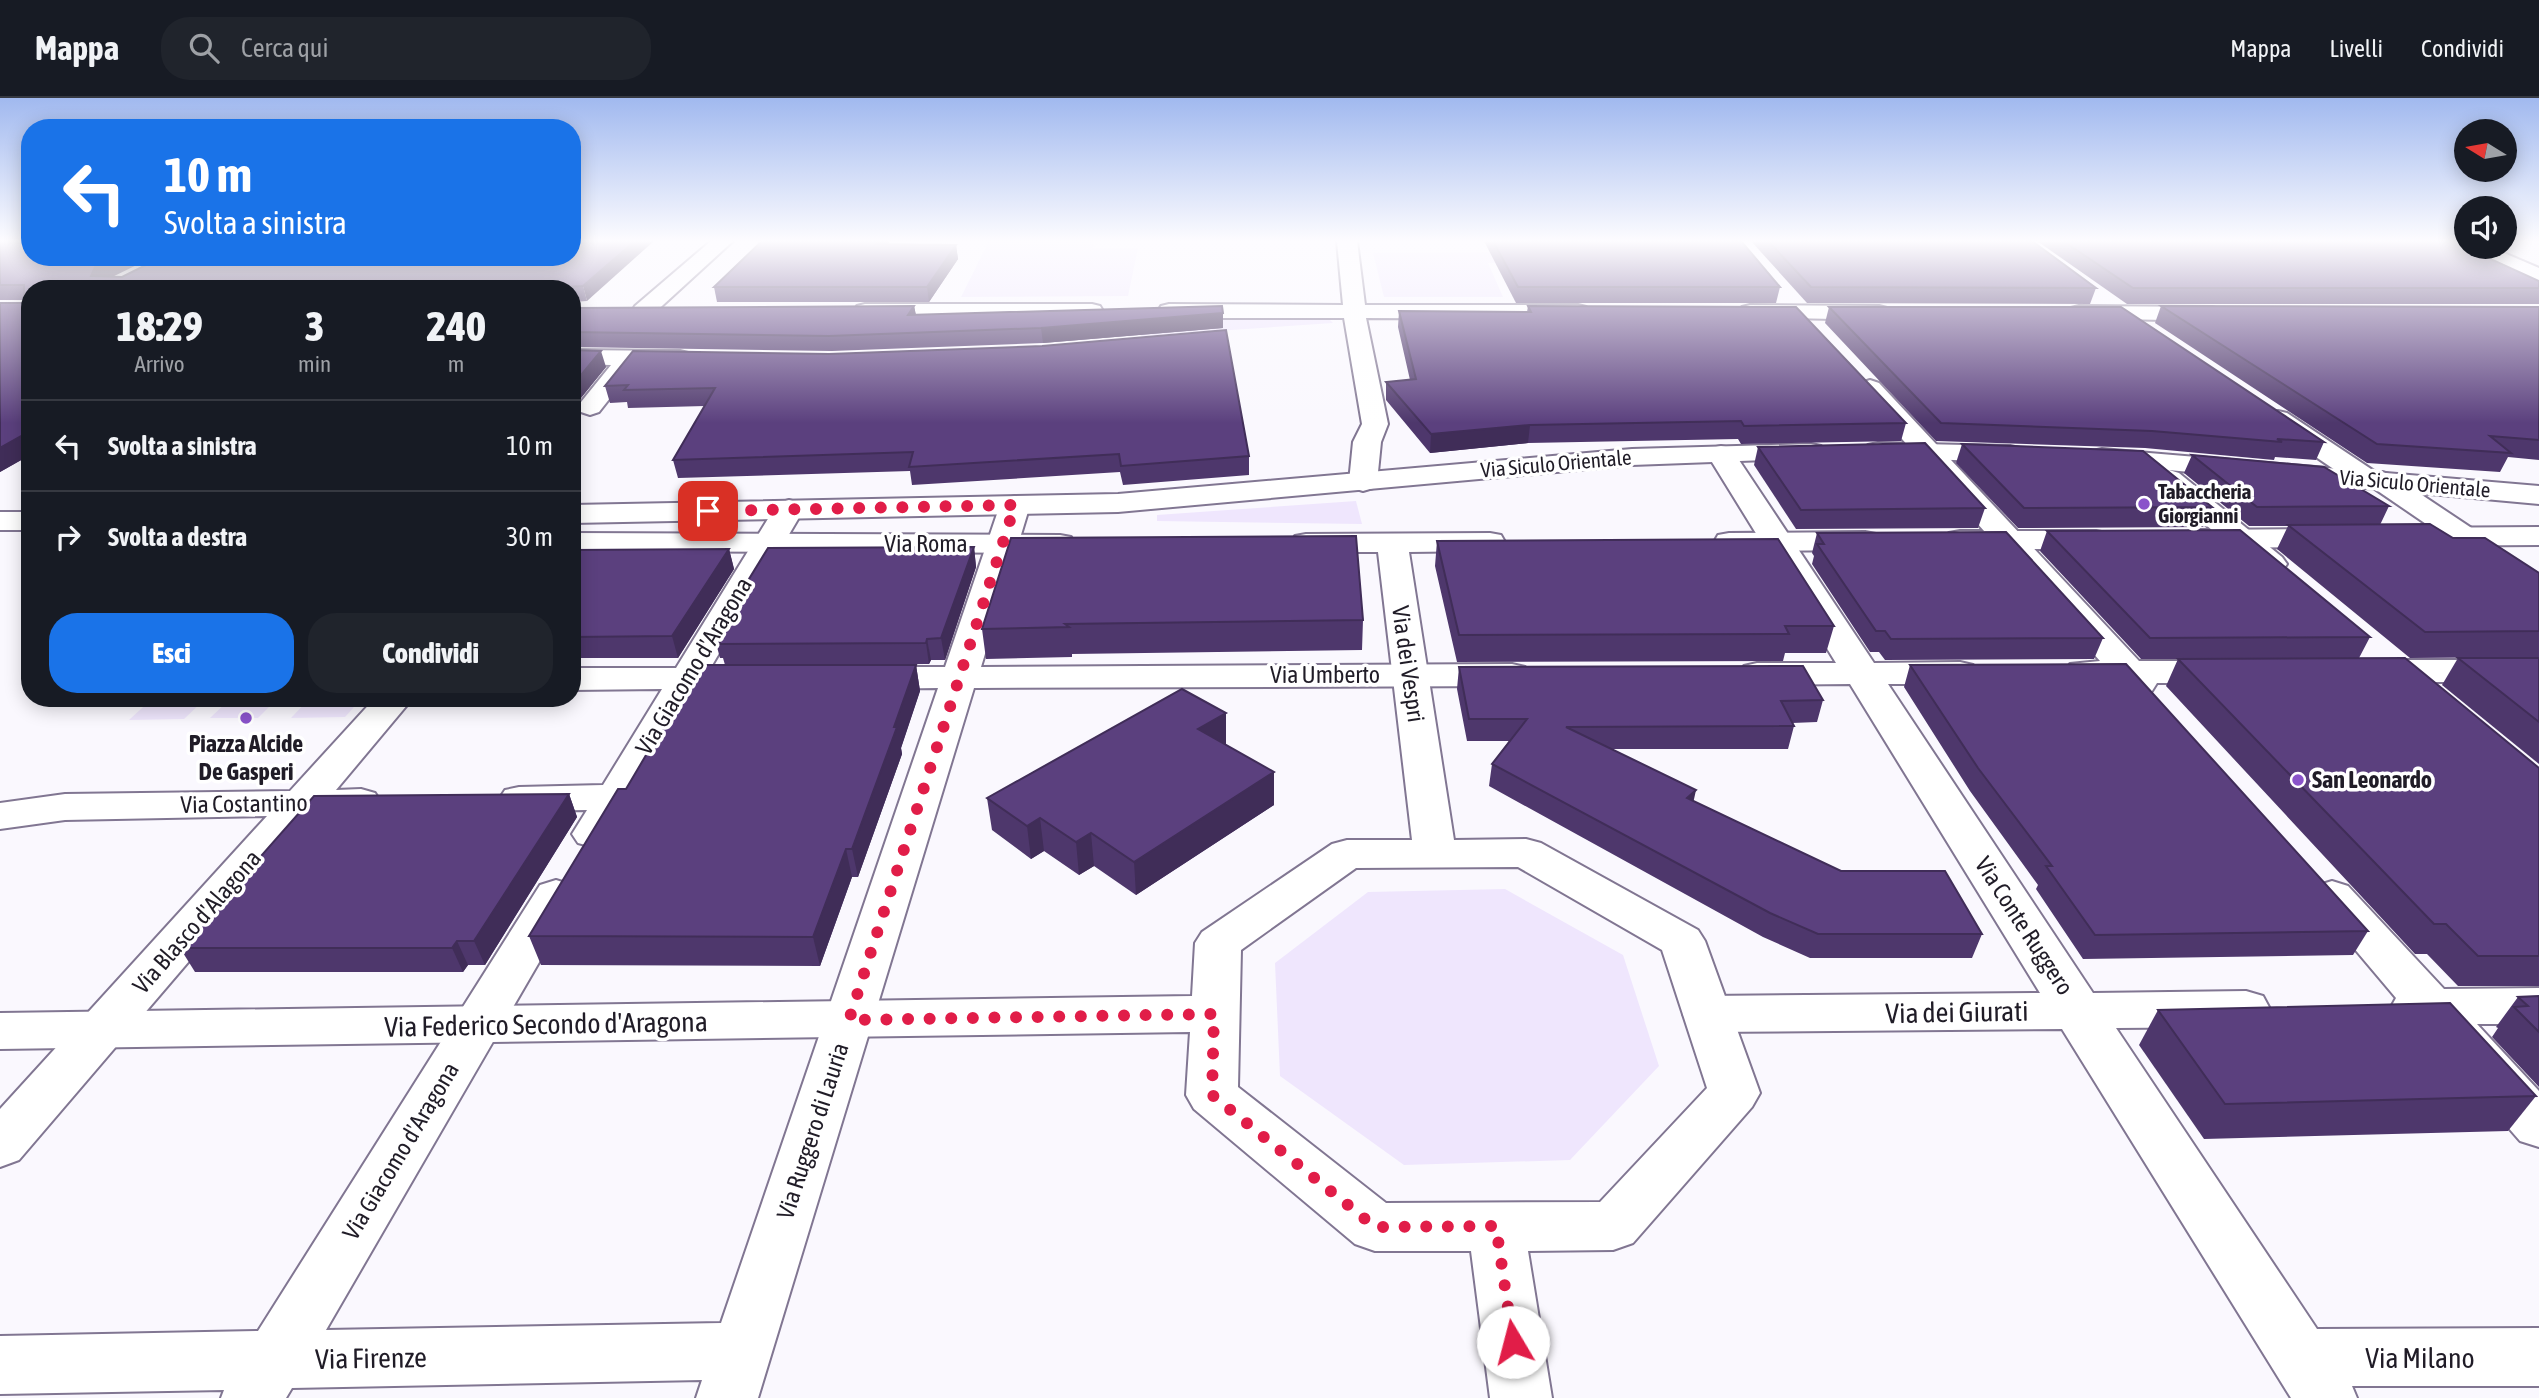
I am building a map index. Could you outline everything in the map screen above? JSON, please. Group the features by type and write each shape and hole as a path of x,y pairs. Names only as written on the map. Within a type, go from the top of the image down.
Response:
{"street":[{"path":"643,311 654,302"},
{"path":"1354,302 1375,424 1367,442 1363,482"},
{"path":"1790,302 1817,332"},
{"path":"2105,302 2156,336"},
{"path":"619,311 671,311"},
{"path":"838,311 1117,311"},
{"path":"1145,311 1356,319 1604,312"},
{"path":"1729,312 1906,313"},
{"path":"2055,313 2233,314"},
{"path":"1261,334 1356,319"},
{"path":"581,357 697,359"},
{"path":"590,407 629,358"},
{"path":"1855,372 2166,712"},
{"path":"2256,404 2507,565"},
{"name":"Via Siculo Orientale","path":"581,515 778,527 1009,525 1118,503 1632,457 1929,451 2037,455"},
{"name":"Via Conte Ruggero","path":"1721,454 2313,1378"},
{"name":"Via Siculo Orientale","path":"2078,456 2145,458 2539,495"},
{"path":"2145,458 2293,583"},
{"path":"0,522 21,521"},
{"name":"Via Roma","path":"581,541 778,527 1009,525 1086,544"},
{"name":"Via Ruggero di Lauria","path":"735,1375 1009,525"},
{"name":"Via Giacomo d'Aragona","path":"264,1379 778,527"},
{"path":"2172,539 2539,536"},
{"path":"1928,541 2118,539"},
{"path":"1696,542 1887,541"},
{"name":"Via dei Vespri","path":"1392,542 1434,854"},
{"path":"1281,543 1516,542"},
{"path":"2368,644 2442,706"},
{"path":"2332,671 2539,670"},
{"path":"2049,673 2264,671"},
{"path":"1725,674 1996,673"},
{"name":"Via Umberto","path":"837,678 1547,675"},
{"path":"581,679 782,678"},
{"name":"Via Blasco d'Alagona","path":"0,1145 387,707"},
{"path":"478,800 615,797"},
{"name":"Via Costantino","path":"0,816 65,807 397,802"},
{"path":"1525,853 1682,941 1734,1093 1613,1226 1375,1227 1212,1095 1217,943 1347,854 1434,854 1525,853"},
{"path":"2312,874 2539,1126"},
{"path":"2377,1007 2539,1006"},
{"name":"Via dei Giurati","path":"1707,1014 2282,1009"},
{"name":"Via Federico Secondo d'Aragona","path":"0,1031 1214,1014"},
{"path":"1496,1226 1518,1382"},
{"name":"Via Milano","path":"2313,1378 2539,1357"},
{"name":"Via Firenze","path":"0,1365 264,1379 735,1375"}],"shaded area":[{"path":"1327,317 1333,323 1141,336 1138,319"},
{"path":"1356,501 1362,524 1157,521 1157,515"},
{"path":"143,707 197,707 184,719 129,720"},
{"path":"222,707 269,707 258,718 210,718"},
{"path":"301,707 354,707 345,717 291,718"},
{"path":"1505,889 1623,955 1659,1066 1570,1160 1404,1165 1280,1076 1275,963 1368,892"}],"building":[{"path":"0,303 21,303 21,436 0,448"},
{"path":"914,306 908,315 1222,306 1223,313 1041,328 829,336 581,332 581,308"},
{"path":"1528,306 1796,307 1906,423 1744,426 1741,421 1530,425 1431,434 1386,382 1416,379 1399,311 1531,312"},
{"path":"2161,306 2539,307 2539,440 2490,436 2511,453 2377,444"},
{"path":"1829,307 2121,307 2324,442 2277,439 2282,442 2152,431 1941,423"},
{"path":"1226,330 1249,456 1121,466 1119,454 909,467 913,452 673,460 715,388 624,390 628,385 605,386 633,351 829,354 1042,346"},
{"path":"581,350 601,351 581,375"},
{"path":"1925,443 1985,508 1801,510 1758,447"},
{"path":"1962,444 2143,451 2212,507 2024,508"},
{"path":"2192,455 2324,467 2389,506 2257,507"},
{"path":"2430,524 2453,538 2485,538 2539,573 2539,631 2425,632 2288,525"},
{"path":"2240,530 2370,637 2150,638 2047,531"},
{"path":"2006,532 2103,638 1891,639 1885,631 1876,631 1817,544 1824,544 1817,533"},
{"path":"1356,536 1363,620 1065,624 1069,627 982,629 1011,538"},
{"path":"1778,539 1834,626 1785,626 1789,634 1459,635 1437,541"},
{"path":"974,547 941,638 927,639 926,643 719,644 723,636 714,636 768,548"},
{"path":"729,549 672,636 581,637 581,550"},
{"path":"2405,658 2539,768 2539,956 2478,956 2446,924 2434,924 2178,659"},
{"path":"2458,658 2539,658 2539,722"},
{"path":"2126,664 2368,931 2095,935 2046,866 2052,866 1978,768 1910,665"},
{"path":"703,665 916,665 894,727 897,727 852,849 846,849 813,937 529,936 618,789 626,789"},
{"path":"1803,666 1823,700 1781,701 1794,726 1566,727 1696,790 1687,798 1841,871 1945,871 1982,934 1818,934 1770,913 1492,764 1527,719 1469,719 1459,667"},
{"path":"1182,689 1226,713 1198,729 1274,772 1134,862 1091,833 1076,842 1040,818 1027,826 987,798"},
{"path":"569,794 474,941 457,941 452,948 180,948 314,796"},
{"path":"2539,996 2539,1032 2514,1007 2528,1006 2518,997"},
{"path":"2450,1003 2536,1096 2225,1104 2158,1010"}],"place":[{"name":"Tabaccheria Giorgianni","path":"2144,504"},
{"name":"Piazza Alcide De Gasperi","path":"246,718"},
{"name":"San Leonardo","path":"2298,780"}],"route":[{"path":"708,511 1015,505 849,1020 1214,1014 1212,1095 1375,1227 1496,1226 1513,1342"}]}
